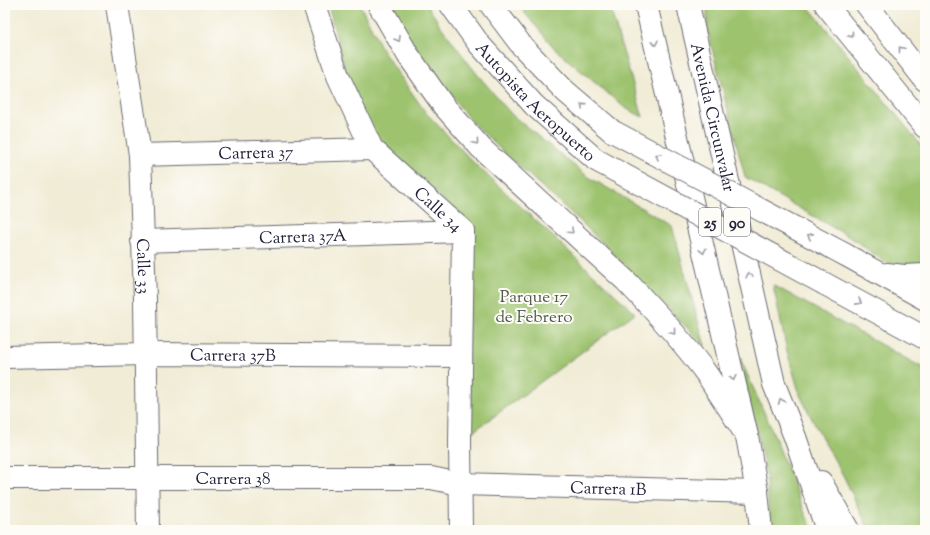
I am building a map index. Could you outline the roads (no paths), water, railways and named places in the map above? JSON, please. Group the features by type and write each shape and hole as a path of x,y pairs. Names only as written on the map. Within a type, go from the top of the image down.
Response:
{"main road":[{"name":"Calle 33","path":"116,5 140,155 146,354 148,530"},
{"name":"Calle 34","path":"314,5 338,76 372,148 463,231 460,356 461,530"},
{"path":"379,5 408,55 443,105 481,148 626,281 647,303 669,327 707,376 747,436"},
{"name":"Autopista Aeropuerto","path":"451,5 479,44 534,105 596,160 925,338"},
{"name":"Autopista Aeropuerto","path":"491,5 522,46 565,91 612,132 880,274"},
{"name":"90","path":"646,5 747,436 757,492 761,530"},
{"path":"826,5 925,127"},
{"path":"867,5 925,80"},
{"name":"Avenida Circunvalar","path":"691,9 774,384 795,437"},
{"name":"Carrera 37","path":"140,155 372,148"},
{"name":"Carrera 37A","path":"142,241 463,231"},
{"path":"880,274 904,276 925,274"},
{"name":"25","path":"880,274 925,299"},
{"name":"Carrera 37B","path":"5,357 146,354 460,356"},
{"path":"795,437 848,530"},
{"name":"90","path":"795,437 827,530"},
{"name":"Carrera 38","path":"5,478 431,478 460,484"},
{"name":"Carrera 1B","path":"460,484 757,492"}],"park label":[{"name":"Parque 17 de Febrero","path":"534,306"}]}
